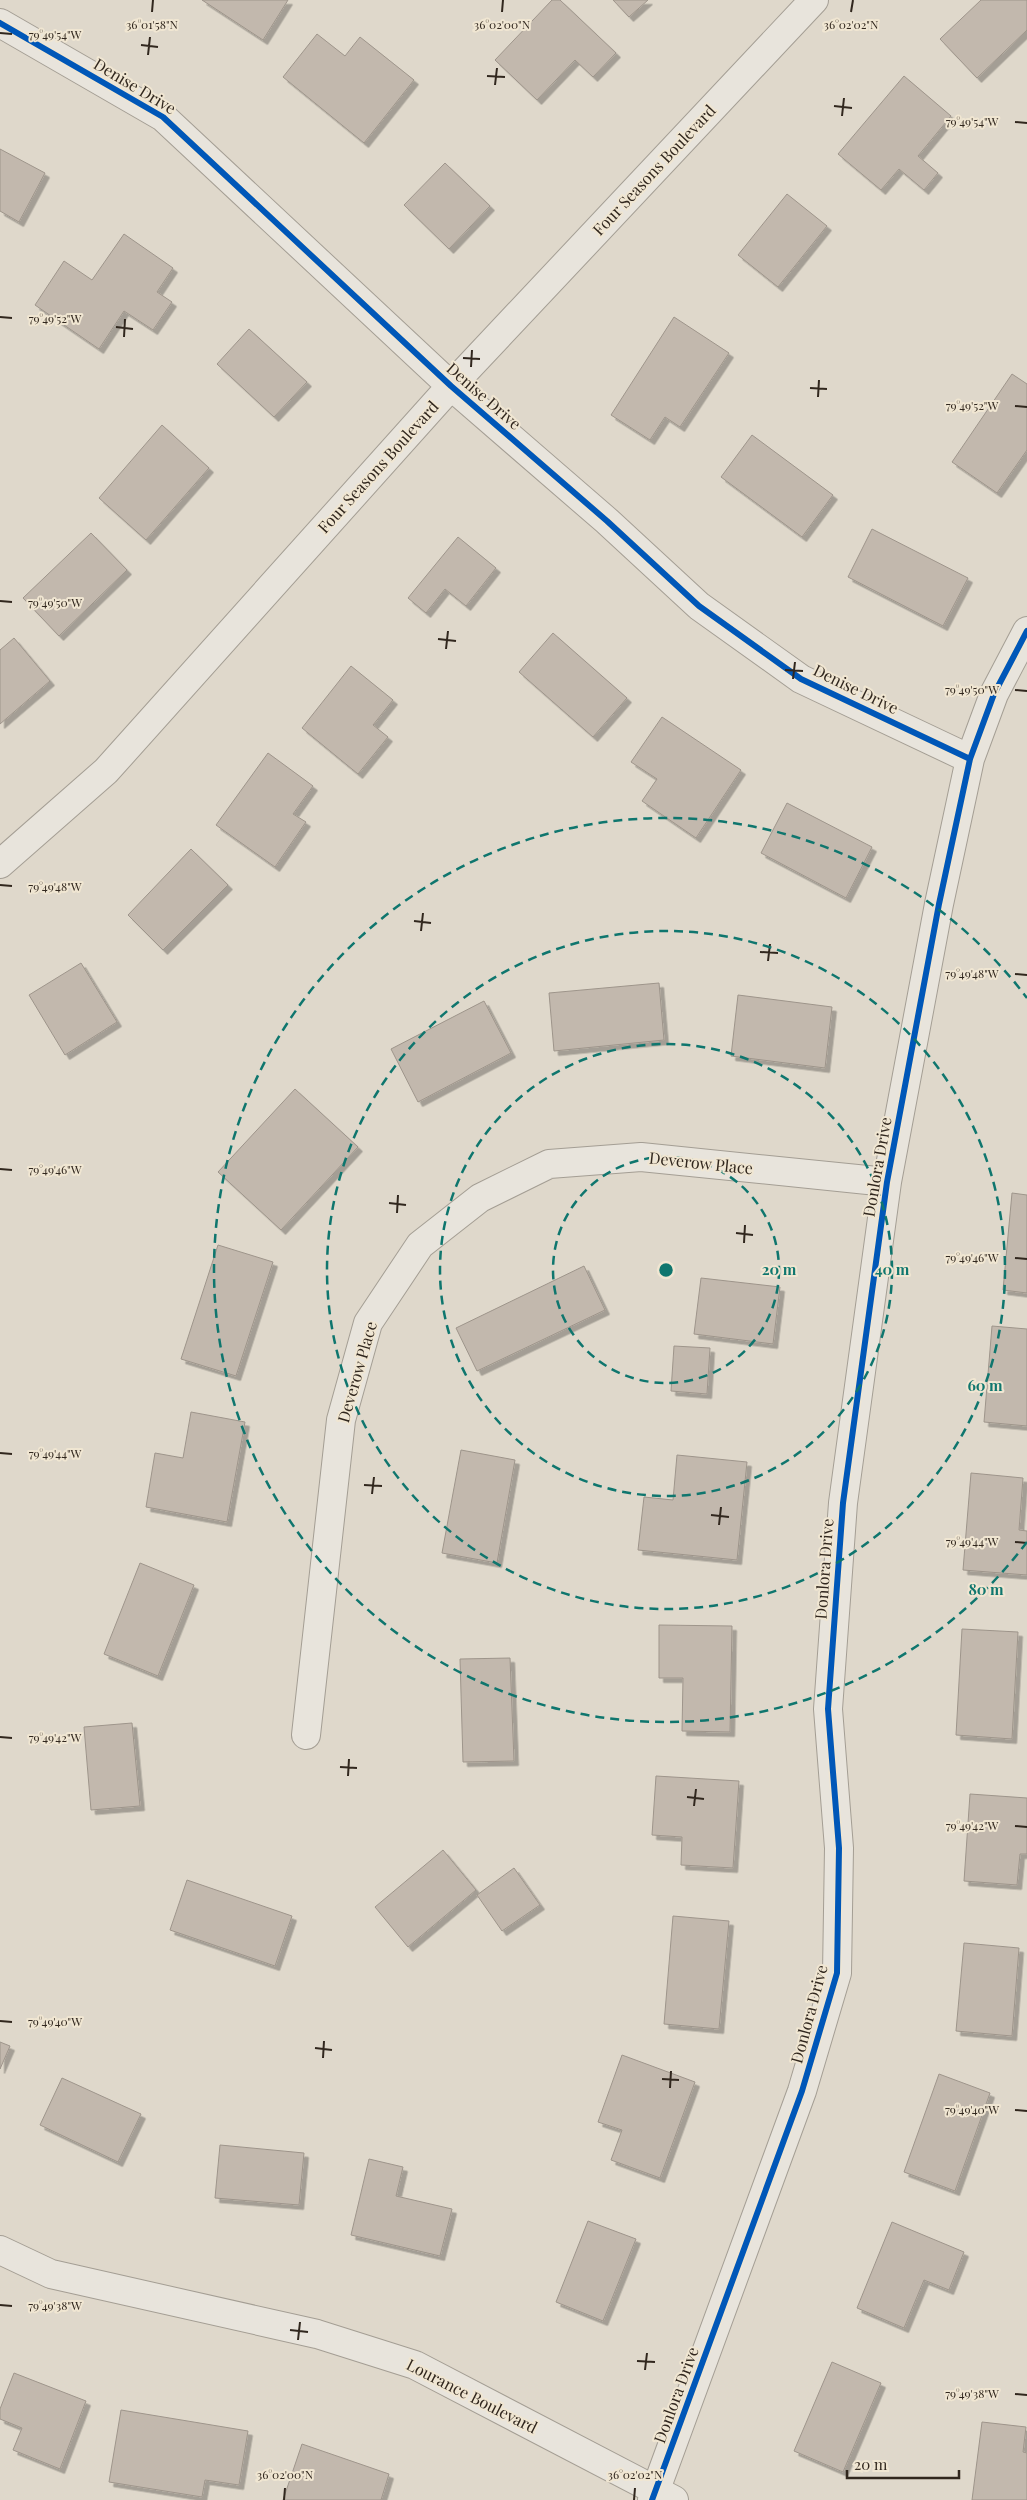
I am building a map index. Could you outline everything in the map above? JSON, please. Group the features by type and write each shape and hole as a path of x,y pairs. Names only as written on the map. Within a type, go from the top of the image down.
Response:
{"street":[{"name":"Four Seasons Boulevard","path":"0,864 106,771 451,386 814,0"},
{"name":"Denise Drive","path":"0,23 163,117 451,386 607,521 700,606 801,679 970,759"},
{"name":"Donlora Drive","path":"661,2497 802,2091 837,1973 839,1848 828,1709 843,1503 887,1182 939,904 970,759 994,694 1027,632"},
{"name":"Deverow Place","path":"306,1735 341,1420 368,1323 420,1245 480,1198 549,1164 641,1157 887,1182"},
{"name":"Lourance Boulevard","path":"0,2250 51,2274 317,2334 415,2365 661,2497"}],"building":[{"path":"202,0 288,0 263,40"},
{"path":"552,0 560,0 616,53 593,77 575,60 537,100 495,60"},
{"path":"613,0 648,0 629,17"},
{"path":"981,0 1027,0 1027,30 977,78 940,39"},
{"path":"317,34 345,56 360,37 414,80 364,143 283,77"},
{"path":"904,76 951,116 918,156 938,173 924,190 899,169 881,190 838,154"},
{"path":"0,149 45,173 19,222 0,211"},
{"path":"445,163 490,206 449,249 404,205"},
{"path":"787,194 827,226 778,287 738,255"},
{"path":"124,234 173,268 157,292 172,302 153,330 124,311 99,349 35,305 64,261 92,280"},
{"path":"674,317 729,353 680,427 665,417 650,440 611,415"},
{"path":"249,329 307,382 274,417 217,364"},
{"path":"1012,374 1027,384 1027,450 997,493 952,462"},
{"path":"162,425 209,468 146,540 99,498"},
{"path":"752,435 833,495 802,537 721,477"},
{"path":"872,529 968,578 943,626 848,577"},
{"path":"91,533 127,570 59,636 23,598"},
{"path":"458,537 496,568 466,606 445,589 426,613 408,598"},
{"path":"553,633 627,698 593,737 519,672"},
{"path":"14,638 50,681 0,724 0,650"},
{"path":"351,666 393,700 373,725 388,737 358,774 302,728"},
{"path":"662,717 741,770 696,838 642,801 657,779 631,762"},
{"path":"268,753 313,786 293,814 306,822 275,867 216,825"},
{"path":"787,803 872,847 846,898 761,853"},
{"path":"191,849 228,885 163,950 128,915"},
{"path":"81,963 117,1022 65,1055 29,995"},
{"path":"659,983 664,1040 554,1051 549,993"},
{"path":"738,995 832,1007 825,1068 731,1056"},
{"path":"484,1001 511,1053 418,1102 391,1049"},
{"path":"295,1089 358,1147 281,1230 218,1172"},
{"path":"1012,1193 1027,1195 1027,1293 1003,1290"},
{"path":"218,1245 273,1262 236,1376 181,1359"},
{"path":"584,1266 605,1310 477,1371 456,1328"},
{"path":"701,1278 780,1287 773,1344 694,1334"},
{"path":"992,1326 1027,1329 1027,1426 984,1422"},
{"path":"674,1346 710,1348 707,1394 671,1391"},
{"path":"191,1412 245,1422 227,1522 146,1507 155,1453 183,1458"},
{"path":"461,1450 515,1460 497,1563 442,1553"},
{"path":"677,1455 747,1462 737,1560 638,1550 644,1497 673,1500"},
{"path":"971,1473 1023,1478 1019,1530 1027,1531 1027,1575 963,1570"},
{"path":"140,1563 194,1585 158,1676 104,1654"},
{"path":"659,1625 732,1626 730,1732 682,1731 683,1678 659,1678"},
{"path":"962,1629 1018,1632 1012,1739 956,1735"},
{"path":"510,1658 514,1761 463,1762 460,1659"},
{"path":"132,1723 140,1806 91,1810 84,1727"},
{"path":"656,1776 739,1781 733,1868 681,1865 682,1837 652,1835"},
{"path":"970,1794 1027,1798 1027,1854 1020,1854 1017,1885 964,1881"},
{"path":"443,1850 476,1890 408,1947 375,1907"},
{"path":"514,1868 540,1905 502,1931 477,1895"},
{"path":"187,1880 292,1916 275,1966 170,1930"},
{"path":"673,1916 729,1921 719,2029 664,2024"},
{"path":"964,1943 1019,1948 1012,2036 956,2031"},
{"path":"0,2042 10,2046 0,2069"},
{"path":"622,2055 695,2082 660,2178 611,2160 622,2130 598,2122"},
{"path":"939,2074 990,2093 955,2191 904,2172"},
{"path":"62,2078 141,2114 118,2162 40,2125"},
{"path":"220,2145 304,2153 299,2205 215,2198"},
{"path":"369,2159 403,2167 396,2196 452,2209 440,2256 351,2235"},
{"path":"588,2221 636,2239 603,2321 556,2302"},
{"path":"892,2222 964,2252 949,2290 924,2280 904,2328 857,2308"},
{"path":"832,2362 881,2383 843,2472 794,2451"},
{"path":"14,2373 86,2401 60,2469 13,2450 22,2428 0,2419 0,2409"},
{"path":"121,2410 248,2431 239,2485 205,2480 202,2497 109,2482"},
{"path":"982,2422 1026,2427 1023,2452 1027,2453 1027,2500 972,2500"},
{"path":"302,2444 389,2474 381,2500 283,2500"}],"cycle path":[{"path":"0,23 163,117 451,386 607,521 699,606 801,679 970,759"},
{"path":"652,2500 802,2091 837,1973 839,1848 828,1709 843,1503 887,1182 939,904 970,759 994,694 1027,631"}]}
